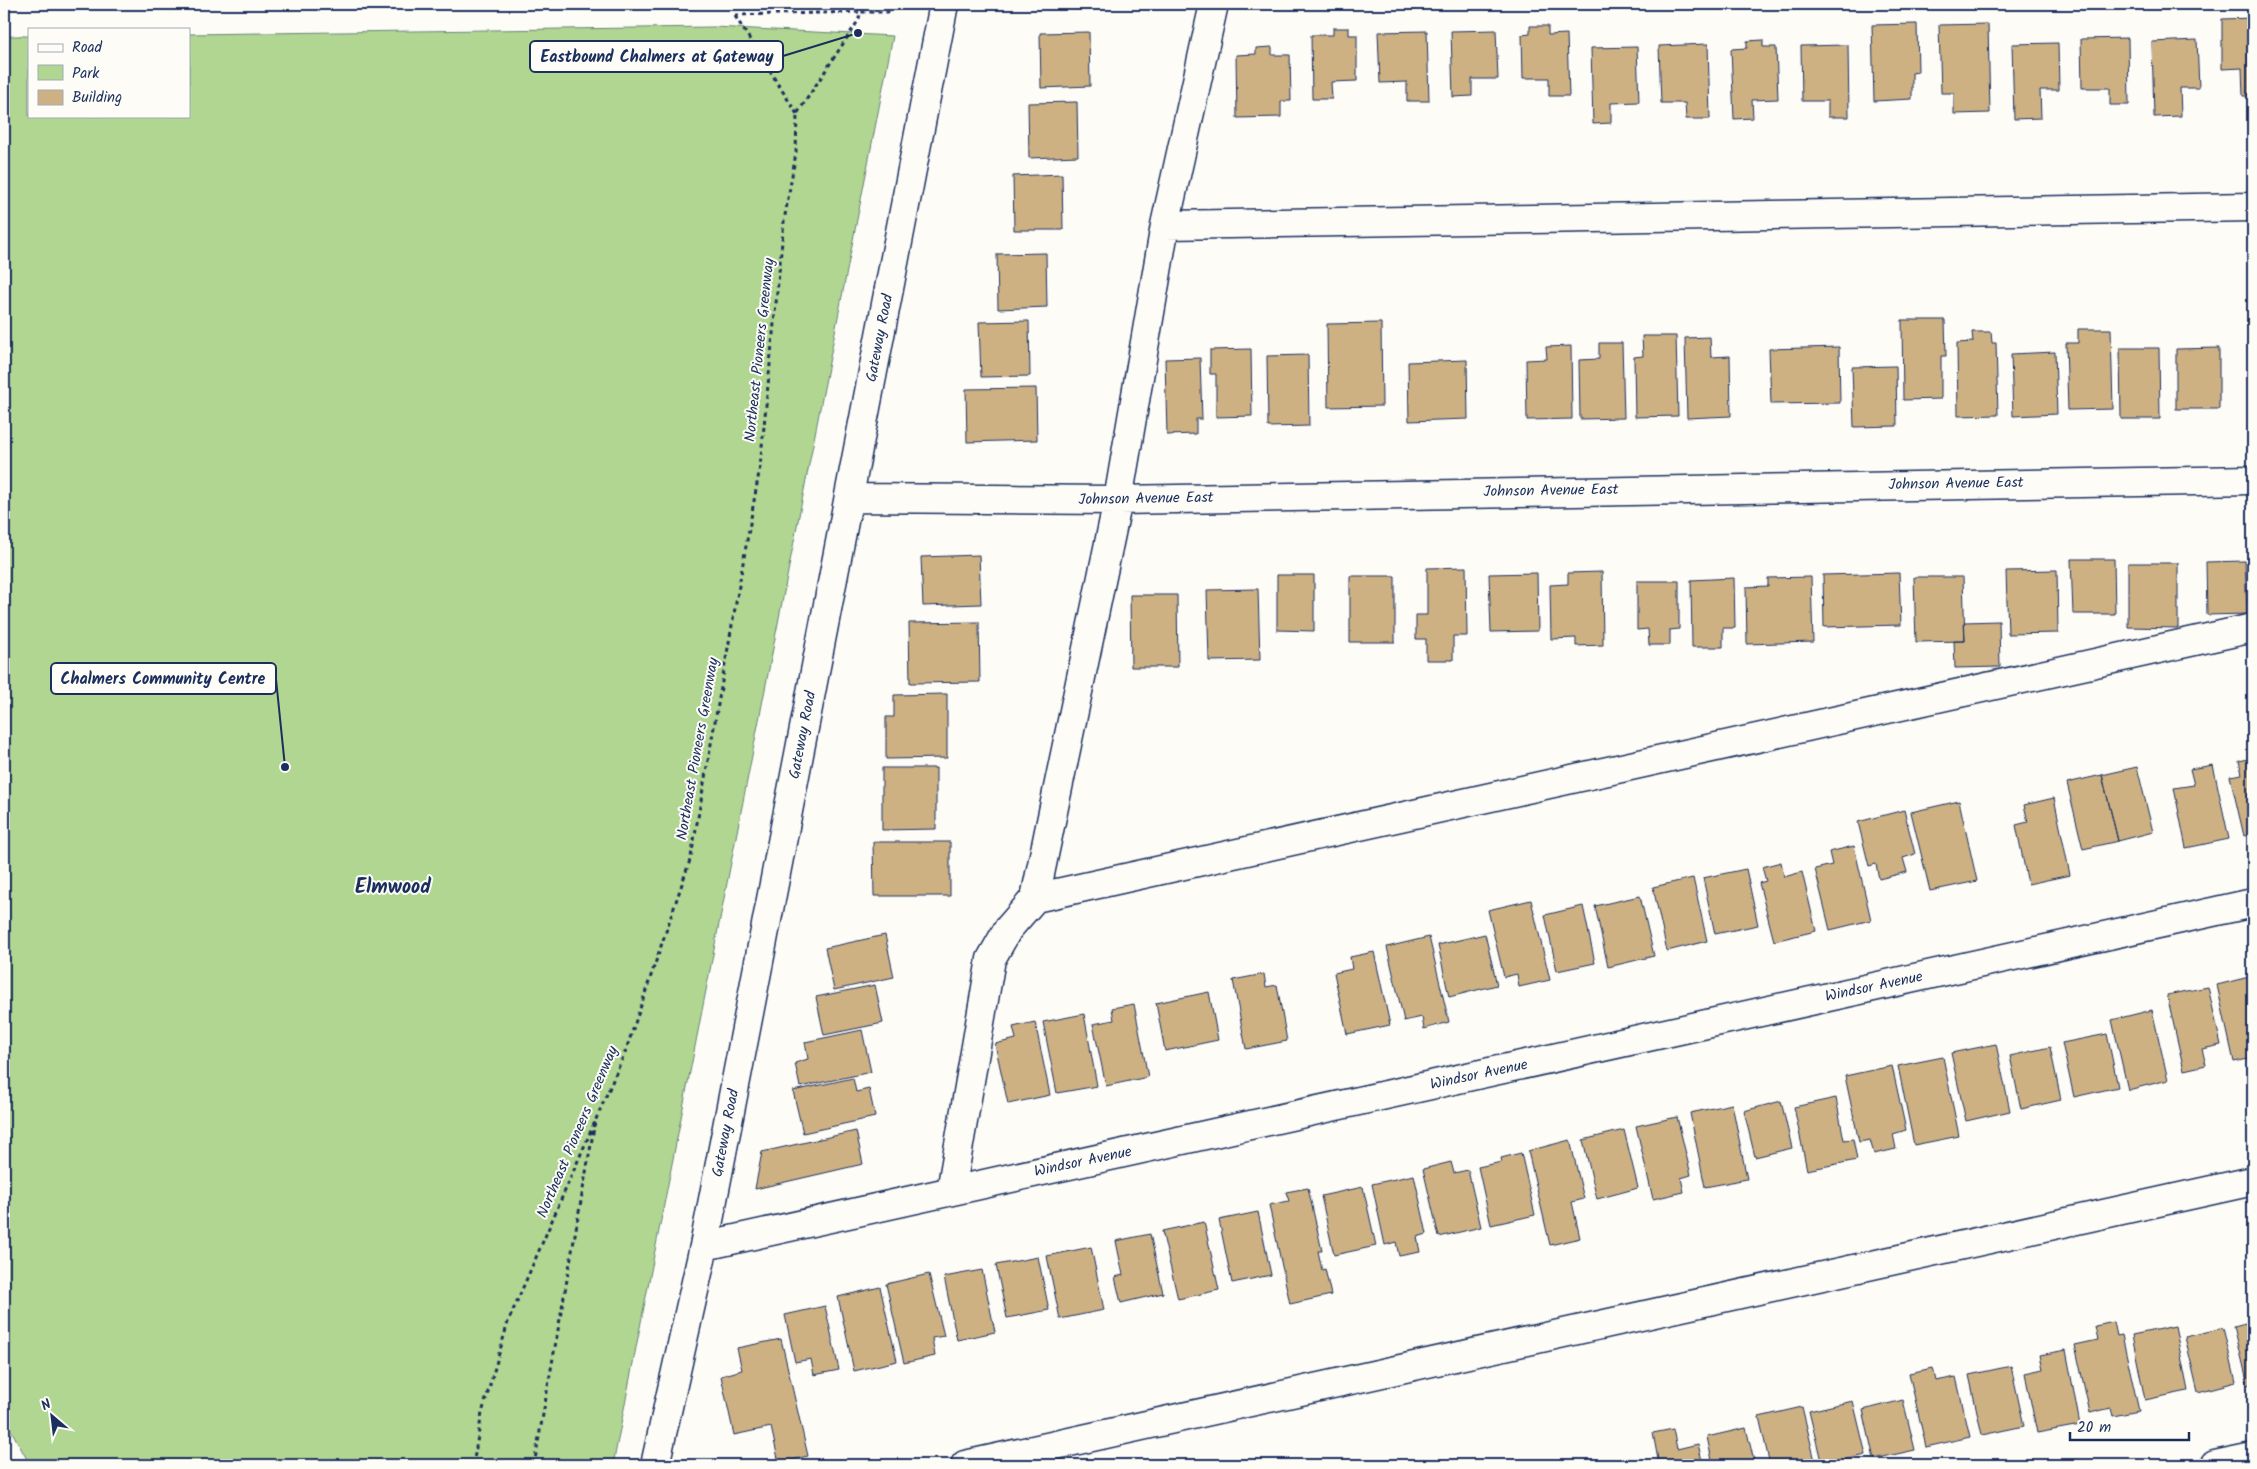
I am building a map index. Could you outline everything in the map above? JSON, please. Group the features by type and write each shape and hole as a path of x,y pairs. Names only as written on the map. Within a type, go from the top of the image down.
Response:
{"street":[{"name":"Gateway Road","path":"655,1465 704,1246 944,4"},
{"path":"951,1191 991,959 1008,928 1035,898 1118,500 1165,225 1214,4"},
{"path":"1165,225 2253,207"},
{"name":"Johnson Avenue East","path":"849,498 1118,500 2253,480"},
{"path":"1035,898 2253,628"},
{"name":"Windsor Avenue","path":"704,1246 2253,903"},
{"path":"965,1465 2253,1181"},
{"path":"2215,1465 2253,1457"}],"path":[{"path":"861,12 858,21 797,114 735,15 861,12 888,12 890,4"},
{"name":"Northeast Pioneers Greenway","path":"473,1465 482,1413 508,1322 626,1050 691,857 760,467 784,221 796,153 797,114"},
{"path":"534,1465 596,1117"}],"green space":[{"path":"714,27 893,36 613,1465 30,1465 4,1417 4,36 28,36 28,118 190,118 190,34"}],"building":[{"path":"2253,18 2253,96 2243,96 2242,68 2222,69 2222,19"},
{"path":"1917,24 1918,72 1912,73 1912,99 1874,101 1872,25"},
{"path":"1988,24 1990,113 1954,114 1954,93 1941,93 1939,25"},
{"path":"1530,26 1548,26 1548,35 1567,34 1569,96 1549,96 1549,78 1523,78 1522,35 1530,34"},
{"path":"1333,28 1349,28 1349,35 1357,35 1357,81 1331,82 1332,99 1312,99 1311,35 1333,35"},
{"path":"1496,30 1498,79 1472,79 1472,96 1453,97 1451,31"},
{"path":"1427,31 1429,101 1407,101 1407,82 1380,83 1378,32"},
{"path":"1089,32 1090,86 1041,88 1040,33"},
{"path":"2128,38 2129,105 2110,105 2110,88 2082,88 2081,39"},
{"path":"1763,40 1763,47 1776,47 1778,99 1752,100 1753,118 1734,119 1731,49 1747,48 1747,41"},
{"path":"2197,40 2199,88 2180,88 2181,116 2154,117 2152,42"},
{"path":"2058,43 2059,90 2040,90 2041,118 2014,119 2012,44"},
{"path":"1708,44 1710,119 1686,119 1685,103 1661,103 1659,46"},
{"path":"1848,45 1849,117 1828,117 1828,101 1802,101 1801,46"},
{"path":"1272,47 1272,55 1290,55 1291,101 1281,101 1281,117 1237,118 1236,55 1256,54 1256,48"},
{"path":"1637,47 1639,102 1611,103 1611,123 1593,124 1591,48"},
{"path":"1077,102 1078,156 1029,158 1028,103"},
{"path":"1062,174 1063,230 1014,230 1013,176"},
{"path":"1046,253 1047,307 998,309 997,254"},
{"path":"1902,320 1945,320 1946,356 1941,356 1941,399 1903,400"},
{"path":"1029,321 1030,376 981,377 979,322"},
{"path":"1381,323 1382,406 1328,407 1327,324"},
{"path":"2078,329 2111,329 2113,409 2068,410 2066,343 2078,343"},
{"path":"1972,332 1991,332 1992,343 1996,343 1998,415 1958,416 1957,343 1973,342"},
{"path":"1642,336 1676,336 1678,416 1635,417 1634,357 1643,356"},
{"path":"1710,337 1711,357 1730,356 1731,416 1687,418 1685,338"},
{"path":"1599,343 1622,343 1624,418 1580,419 1579,360 1599,359"},
{"path":"1571,346 1572,419 1527,420 1526,360 1547,359 1546,347"},
{"path":"1839,347 1840,403 1771,404 1769,349"},
{"path":"2120,348 2159,348 2160,419 2121,419"},
{"path":"2219,348 2219,409 2176,409 2176,349"},
{"path":"1251,349 1252,416 1216,417 1216,374 1210,374 1210,350"},
{"path":"2055,352 2057,414 2013,416 2011,354"},
{"path":"1308,355 1309,426 1268,427 1267,356"},
{"path":"1200,358 1202,419 1196,419 1196,434 1167,435 1165,359"},
{"path":"1467,360 1468,419 1409,421 1408,362"},
{"path":"1896,366 1897,426 1854,427 1852,367"},
{"path":"1036,388 1037,440 967,442 966,389"},
{"path":"979,555 981,604 923,606 921,557"},
{"path":"2071,559 2114,559 2115,614 2073,614"},
{"path":"2245,561 2247,614 2207,615 2206,562"},
{"path":"2128,563 2178,563 2178,628 2128,627"},
{"path":"1466,567 1467,636 1453,636 1453,660 1426,660 1426,639 1416,639 1416,615 1427,615 1427,568"},
{"path":"2057,570 2058,633 2008,634 2006,571"},
{"path":"1602,572 1603,645 1576,646 1576,638 1551,639 1550,585 1568,584 1568,573"},
{"path":"1537,573 1538,631 1491,632 1489,574"},
{"path":"1899,573 1901,625 1824,627 1823,575"},
{"path":"1277,575 1314,575 1314,631 1277,630"},
{"path":"1350,576 1395,576 1395,642 1350,642"},
{"path":"1811,577 1813,642 1747,644 1746,587 1768,586 1768,578"},
{"path":"1914,577 1963,577 1965,641 1916,642"},
{"path":"1734,578 1735,628 1723,628 1723,647 1692,647 1691,580"},
{"path":"1637,581 1679,581 1679,629 1670,630 1670,645 1649,645 1648,629 1637,630"},
{"path":"1258,589 1260,660 1209,661 1207,590"},
{"path":"1130,595 1177,595 1178,667 1131,667"},
{"path":"1999,621 2000,667 1955,668 1954,641 1965,641 1964,622"},
{"path":"979,622 980,682 910,683 909,623"},
{"path":"947,694 947,758 886,759 886,717 894,717 894,695"},
{"path":"2253,758 2253,834 2244,836 2230,776 2242,774 2239,761"},
{"path":"2213,765 2229,839 2186,848 2174,788 2194,785 2190,769"},
{"path":"2137,767 2153,832 2118,841 2102,775"},
{"path":"882,768 936,768 936,829 882,830"},
{"path":"2102,775 2118,841 2083,849 2067,783"},
{"path":"2054,798 2070,875 2028,884 2016,825 2028,822 2024,805"},
{"path":"1959,801 1977,881 1930,891 1911,812"},
{"path":"1904,810 1915,854 1903,858 1907,872 1879,879 1876,864 1869,866 1858,822"},
{"path":"873,842 950,842 950,896 874,896"},
{"path":"1854,846 1871,920 1830,930 1815,869 1832,865 1829,852"},
{"path":"1781,862 1784,877 1802,872 1816,931 1774,941 1759,883 1766,881 1762,867"},
{"path":"1746,869 1758,925 1715,934 1703,878"},
{"path":"1693,878 1707,941 1667,951 1653,887"},
{"path":"1640,896 1654,956 1608,967 1595,906"},
{"path":"1531,900 1550,980 1519,987 1517,974 1504,977 1488,910"},
{"path":"1583,906 1595,963 1557,971 1545,915"},
{"path":"1485,934 1497,985 1449,997 1438,945"},
{"path":"885,935 894,977 834,990 825,948"},
{"path":"1429,937 1449,1022 1424,1029 1422,1017 1404,1021 1387,947"},
{"path":"1374,952 1390,1025 1347,1034 1334,973 1352,969 1350,957"},
{"path":"1264,974 1266,987 1277,985 1287,1041 1246,1049 1233,980"},
{"path":"2253,976 2253,1058 2234,1062 2217,985"},
{"path":"875,985 883,1023 824,1035 816,997"},
{"path":"2208,987 2221,1045 2202,1049 2206,1065 2184,1070 2167,995"},
{"path":"1209,992 1218,1040 1165,1051 1156,1003"},
{"path":"1134,1004 1148,1077 1106,1086 1093,1024 1114,1020 1112,1008"},
{"path":"2152,1010 2168,1080 2128,1090 2112,1020"},
{"path":"1084,1014 1097,1086 1057,1093 1043,1022"},
{"path":"1035,1022 1050,1095 1008,1104 995,1044 1016,1039 1013,1027"},
{"path":"862,1030 871,1072 800,1087 795,1063 808,1059 805,1042"},
{"path":"2107,1034 2118,1087 2074,1097 2062,1043"},
{"path":"1996,1044 2010,1111 1966,1121 1951,1053"},
{"path":"2050,1047 2061,1100 2021,1109 2010,1056"},
{"path":"1943,1057 1959,1136 1914,1145 1898,1066"},
{"path":"1892,1066 1906,1130 1893,1134 1896,1149 1874,1154 1870,1140 1859,1142 1845,1076"},
{"path":"853,1078 856,1092 869,1089 875,1117 803,1133 793,1091"},
{"path":"1836,1098 1844,1140 1853,1139 1857,1160 1807,1170 1794,1107"},
{"path":"1781,1101 1792,1148 1755,1157 1744,1111"},
{"path":"1732,1104 1747,1179 1705,1187 1690,1113"},
{"path":"1677,1117 1691,1175 1681,1178 1684,1192 1653,1199 1636,1126"},
{"path":"1624,1130 1638,1188 1597,1199 1583,1140"},
{"path":"856,1131 863,1164 755,1189 762,1152"},
{"path":"1570,1140 1584,1199 1572,1202 1580,1238 1550,1245 1528,1151"},
{"path":"1521,1153 1535,1215 1491,1225 1478,1167 1502,1162 1501,1158"},
{"path":"1451,1162 1454,1173 1468,1170 1481,1227 1439,1237 1423,1169"},
{"path":"1414,1175 1427,1234 1417,1237 1420,1252 1399,1256 1396,1242 1385,1245 1372,1184"},
{"path":"1363,1187 1376,1246 1334,1255 1321,1196"},
{"path":"1308,1188 1322,1251 1318,1251 1322,1270 1325,1269 1331,1295 1290,1304 1269,1205 1289,1201 1286,1192"},
{"path":"1258,1212 1271,1275 1232,1283 1219,1220"},
{"path":"1204,1222 1219,1290 1178,1299 1162,1231"},
{"path":"1150,1234 1163,1293 1121,1303 1115,1277 1123,1275 1116,1241"},
{"path":"1091,1247 1104,1310 1060,1319 1047,1256"},
{"path":"1038,1257 1049,1310 1007,1318 996,1265"},
{"path":"982,1270 995,1332 957,1340 944,1277"},
{"path":"929,1274 944,1336 932,1338 935,1356 904,1363 886,1284"},
{"path":"880,1287 897,1361 854,1371 838,1297"},
{"path":"2253,1299 2253,1321 2248,1300"},
{"path":"825,1306 839,1370 814,1375 811,1359 795,1362 785,1315"},
{"path":"2253,1321 2253,1383 2248,1385 2234,1326"},
{"path":"2114,1322 2117,1336 2122,1335 2139,1411 2113,1416 2111,1408 2090,1413 2075,1345 2098,1340 2095,1326"},
{"path":"2175,1326 2188,1391 2145,1400 2132,1335"},
{"path":"2223,1328 2236,1382 2198,1392 2185,1337"},
{"path":"781,1339 808,1456 779,1463 771,1427 734,1435 721,1376 742,1370 737,1348"},
{"path":"2066,1350 2080,1425 2037,1433 2025,1373 2043,1369 2040,1355"},
{"path":"2011,1366 2024,1426 1982,1435 1969,1375"},
{"path":"1933,1368 1936,1381 1956,1377 1970,1437 1926,1447 1909,1373"},
{"path":"1903,1400 1915,1450 1874,1459 1863,1410"},
{"path":"1853,1401 1866,1455 1822,1465 1809,1411"},
{"path":"1802,1407 1816,1465 1770,1465 1759,1417"},
{"path":"1746,1428 1755,1465 1713,1465 1707,1437"},
{"path":"1673,1429 1677,1449 1698,1444 1703,1465 1659,1465 1653,1433"}],"place":[{"name":"Eastbound Chalmers at Gateway","path":"858,33"},
{"name":"Chalmers Community Centre","path":"285,767"}],"district":[{"name":"Elmwood","path":"393,888"}]}
